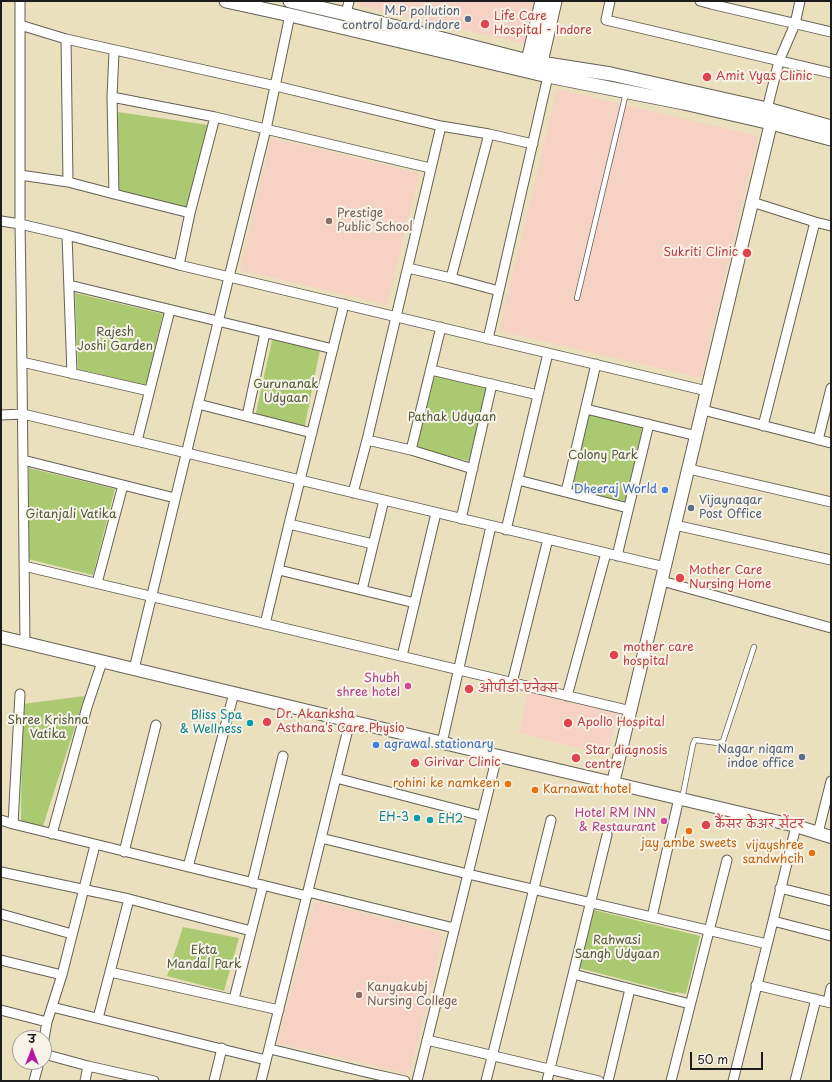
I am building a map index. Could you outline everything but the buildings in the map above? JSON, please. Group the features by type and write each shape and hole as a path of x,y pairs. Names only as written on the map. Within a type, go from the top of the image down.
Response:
{"main road":[{"path":"226,1 533,65 611,74 767,110 831,127"},
{"path":"290,1 347,7 533,65 548,76 684,103 772,123 831,140"},
{"path":"533,65 542,1"},
{"path":"533,65 555,1"}],"street":[{"path":"20,1 20,224 25,643"},
{"path":"610,1 606,20 831,73"},
{"path":"700,1 831,32"},
{"path":"613,783 772,123 767,110 779,61 795,24 800,1"},
{"path":"134,669 228,277 266,129 290,15"},
{"path":"20,25 66,39 114,51 276,86 441,126 489,134 533,144"},
{"path":"66,39 68,182"},
{"path":"114,51 112,96 114,194"},
{"path":"488,338 548,76"},
{"path":"112,96 216,117 430,168"},
{"path":"179,265 190,213 216,117"},
{"path":"353,493 367,440 441,126"},
{"path":"452,278 489,134"},
{"path":"20,176 68,182 190,213"},
{"path":"752,202 831,226"},
{"path":"1,221 67,235 228,277 707,391"},
{"path":"763,426 815,222"},
{"path":"67,235 72,374"},
{"path":"408,268 499,291"},
{"path":"69,286 333,349"},
{"path":"265,624 344,304"},
{"path":"137,441 170,310"},
{"path":"411,450 441,327"},
{"path":"247,416 265,333"},
{"path":"506,530 548,353"},
{"path":"22,362 149,391"},
{"path":"566,492 596,364"},
{"path":"431,370 538,395"},
{"path":"461,519 492,384"},
{"path":"818,440 831,388"},
{"path":"198,404 312,433"},
{"path":"586,409 697,436"},
{"path":"703,410 831,443"},
{"path":"1,415 23,414 665,567"},
{"path":"617,556 649,424"},
{"path":"367,440 411,450 473,469"},
{"path":"23,460 175,498"},
{"path":"689,469 831,502"},
{"path":"518,480 628,508"},
{"path":"97,583 123,485"},
{"path":"362,590 384,500"},
{"path":"402,656 436,513"},
{"path":"289,524 373,544"},
{"path":"675,525 831,560"},
{"path":"442,743 491,526"},
{"path":"512,683 548,539"},
{"path":"568,696 606,553"},
{"path":"24,566 631,711"},
{"path":"279,570 415,603"},
{"path":"662,581 831,628"},
{"path":"1,637 796,826 831,837"},
{"path":"52,834 87,707 102,662"},
{"path":"188,868 234,693"},
{"path":"13,824 20,694"},
{"path":"261,1081 350,721"},
{"path":"124,852 156,726"},
{"path":"252,883 283,756"},
{"path":"417,1081 497,756"},
{"path":"336,778 482,816"},
{"path":"818,833 831,781"},
{"path":"652,917 681,799"},
{"path":"1,820 188,868 454,928"},
{"path":"486,1081 551,820"},
{"path":"733,1081 796,826"},
{"path":"547,1081 607,836"},
{"path":"321,838 534,890 767,944"},
{"path":"46,1030 62,975 95,845"},
{"path":"670,1081 727,860"},
{"path":"1,872 129,899 251,931"},
{"path":"234,1000 263,885"},
{"path":"780,888 831,901"},
{"path":"98,1018 129,899"},
{"path":"1,914 72,934"},
{"path":"773,921 831,936"},
{"path":"1,960 62,975"},
{"path":"110,972 278,1010"},
{"path":"573,974 690,1004"},
{"path":"756,985 829,1002 831,988"},
{"path":"608,1081 630,989"},
{"path":"795,1081 816,999"},
{"path":"52,1007 266,1060"},
{"path":"1,1010 47,1022"},
{"path":"427,1040 599,1081"},
{"path":"214,1081 222,1048"},
{"path":"270,1049 364,1077 405,1081"},
{"path":"52,1056 154,1081"},
{"path":"85,1081 88,1066"},
{"path":"34,1081 37,1070"}],"lane":[{"path":"577,298 629,78"},
{"path":"681,799 695,740 718,743 724,741 754,647"}],"shaded area":[{"name":"Life Care Hospital - Indore","path":"357,1 535,1 525,44 357,5"},
{"path":"557,89 758,136 701,378 499,331"},
{"name":"Prestige Public School","path":"271,138 419,173 387,305 240,270"},
{"name":"Apollo Hospital","path":"528,692 617,713 608,756 519,733"},
{"name":"Kanyakubj Nursing College","path":"315,901 441,933 441,948 411,1069 404,1073 277,1043"}],"green space":[{"path":"117,112 209,125 189,209 117,193"},
{"name":"Rajesh Joshi Garden","path":"75,293 163,314 146,385 78,369"},
{"name":"Gurunanak Udyaan","path":"272,340 320,350 304,430 255,417"},
{"name":"Pathak Udyaan","path":"435,375 488,388 469,461 416,448"},
{"name":"Colony Park","path":"580,411 643,426 624,506 566,487"},
{"name":"Gitanjali Vatika","path":"29,468 115,489 93,575 28,559"},
{"name":"Shree Krishna Vatika","path":"85,696 42,829 21,824 22,704"},
{"name":"Rahwasi Sangh Udyaan","path":"594,910 700,936 686,994 675,993 579,968 592,911"},
{"name":"Ekta Mandal Park","path":"183,927 239,938 224,991 167,976"}],"place":[{"name":"M.P pollution control board indore","path":"468,19"},
{"name":"Life Care Hospital - Indore","path":"485,24"},
{"name":"Amit Vyas Clinic","path":"707,77"},
{"name":"Prestige Public School","path":"329,221"},
{"name":"Sukriti Clinic","path":"747,253"},
{"name":"Dheeraj World","path":"665,490"},
{"name":"Vijaynagar Post Office","path":"691,508"},
{"name":"Mother Care Nursing Home","path":"680,578"},
{"name":"mother care hospital","path":"614,655"},
{"name":"Shubh shree hotel","path":"408,686"},
{"name":"ओपीडी एनेक्स","path":"469,689"},
{"name":"Dr. Akanksha Asthana's Care Physio","path":"267,722"},
{"name":"Bliss Spa & Wellness","path":"250,723"},
{"name":"Apollo Hospital","path":"568,723"},
{"name":"agrawal stationary","path":"376,745"},
{"name":"Nagar nigam indoe office","path":"802,757"},
{"name":"Star diagnosis centre","path":"576,758"},
{"name":"Girivar Clinic","path":"415,763"},
{"name":"rohini ke namkeen","path":"508,784"},
{"name":"Karnawat hotel","path":"535,790"},
{"name":"EH-3","path":"417,818"},
{"name":"EH2","path":"430,820"},
{"name":"Hotel RM INN & Restaurant","path":"664,821"},
{"name":"कैंसर केअर सेंटर","path":"706,825"},
{"name":"jay ambe sweets","path":"689,831"},
{"name":"vijayshree sandwhcih","path":"812,853"},
{"name":"Kanyakubj Nursing College","path":"359,995"}]}
